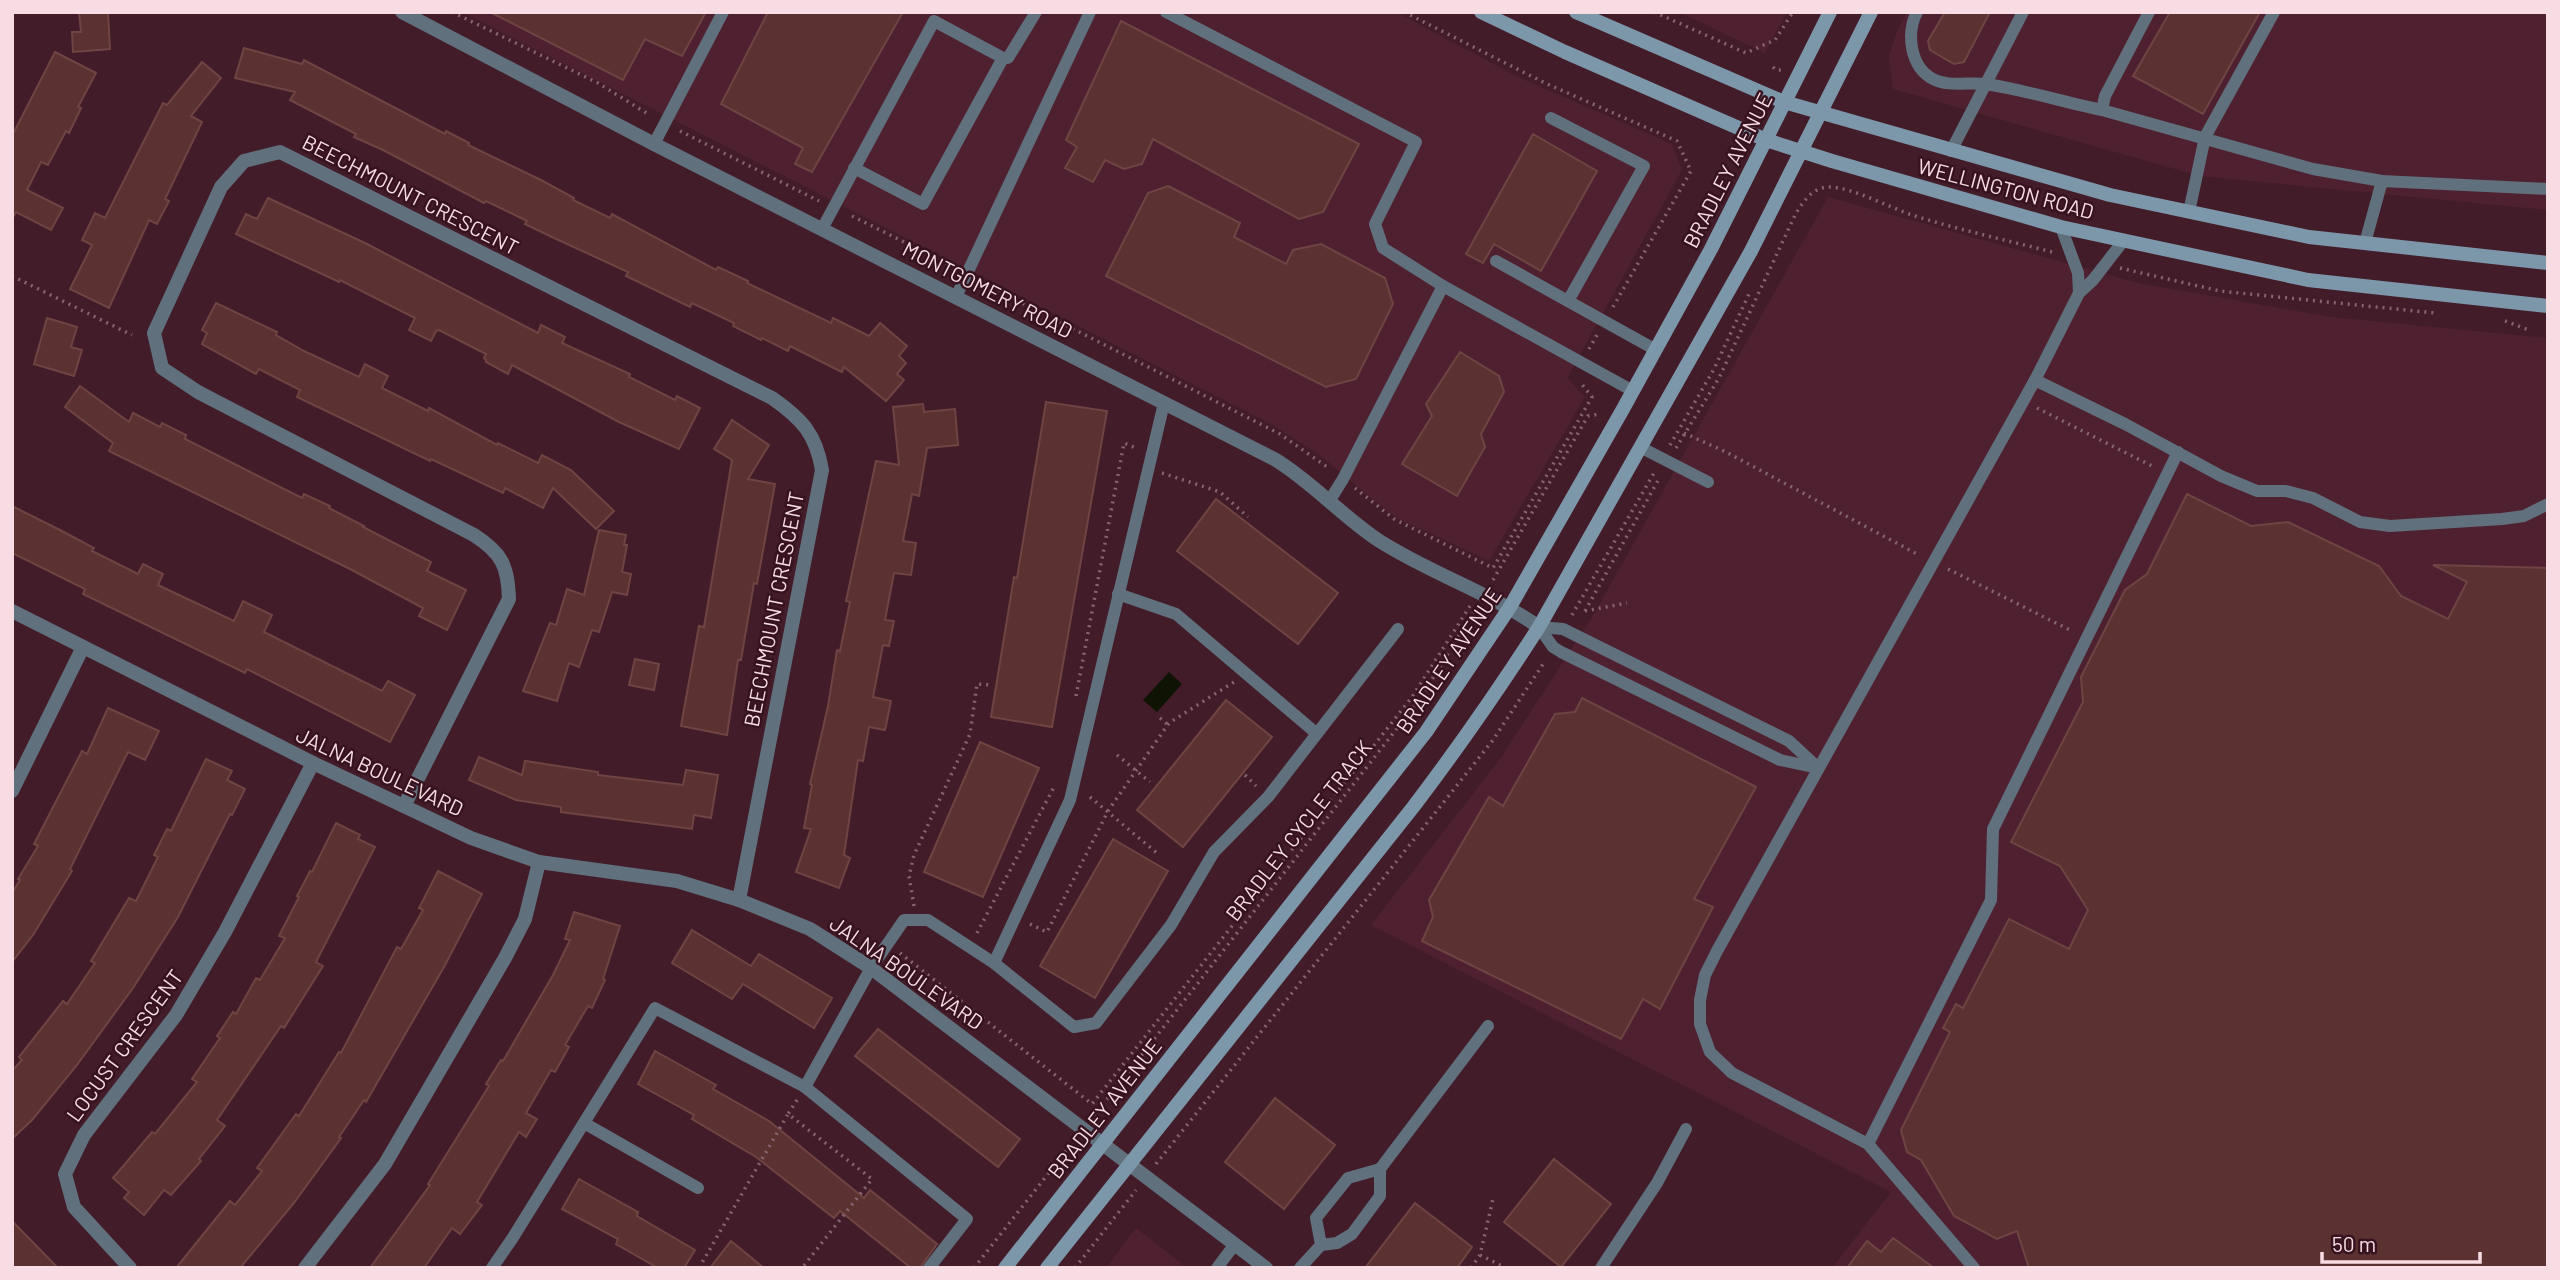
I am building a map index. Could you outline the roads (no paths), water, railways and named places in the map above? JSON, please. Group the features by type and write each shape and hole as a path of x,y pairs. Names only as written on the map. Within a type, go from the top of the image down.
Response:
{"main road":[{"name":"WELLINGTON ROAD","path":"1481,12 1564,52 1766,140 2062,227 2308,280 2548,306"},
{"name":"WELLINGTON ROAD","path":"1576,12 1784,102 2110,195 2309,237 2548,263"},
{"name":"BRADLEY AVENUE","path":"1005,1268 1426,732 1510,607 1711,249 1830,12"},
{"path":"1047,1268 1451,758 1539,628 1728,293 1871,12"}],"street":[{"name":"MONTGOMERY ROAD","path":"402,12 654,144 1276,460 1303,477 1376,538 1510,607 1539,628"},
{"name":"BEECHMOUNT CRESCENT","path":"404,806 509,599 508,576 500,556 489,544 474,535 198,392 162,368 154,333 221,187 244,161 280,152 772,398 806,426 818,449 822,470 739,900"},
{"name":"JALNA BOULEVARD","path":"12,611 313,763 471,838 539,862 677,881 739,900 810,929 871,968 1265,1268"},
{"path":"12,791 83,647"},
{"name":"LOCUST CRESCENT","path":"130,1268 74,1207 65,1174 84,1135 176,1015 225,932 313,763"},
{"path":"305,1268 386,1164 505,958 525,919 539,862"}],"lane":[{"path":"654,144 723,12"},
{"path":"854,168 923,204 1003,58 1012,54 1036,12"},
{"path":"956,297 1090,12"},
{"path":"1166,12 1416,142 1375,224 1383,248 1443,286 1633,391"},
{"path":"1917,12 1910,40 1921,68 1933,79 1986,84 2102,110 2313,169 2382,181 2548,189"},
{"path":"1951,151 2023,12"},
{"path":"2102,110 2105,96 2149,12"},
{"path":"2189,212 2205,137 2274,12"},
{"path":"822,229 934,22 1003,58"},
{"path":"1550,118 1644,166 1568,301"},
{"path":"2365,243 2382,181"},
{"path":"2062,227 2078,273 2079,293"},
{"path":"1974,1268 1868,1144 1732,1073 1710,1052 1700,1024 1700,1000 1705,975 2035,380 2079,293 2093,280 2124,240"},
{"path":"1496,261 1656,350"},
{"path":"1330,500 1443,286"},
{"path":"2035,380 2221,476 2257,491 2286,491 2313,498 2360,523 2390,526 2502,519 2524,516 2548,504"},
{"path":"994,963 1070,800 1164,403"},
{"path":"1640,447 1708,482"},
{"path":"1868,1144 1991,900 1993,829 2178,452"},
{"path":"1118,594 1176,614 1316,733"},
{"path":"1539,628 1553,647 1561,652 1780,760 1818,768"},
{"path":"1539,628 1563,629 1789,741 1818,768"},
{"path":"805,1087 871,968 904,920 928,920 994,963 1074,1027 1096,1024 1171,925 1214,852 1268,797 1398,629"},
{"path":"492,1268 655,1008 805,1087 967,1219 929,1268"},
{"path":"1300,1268 1321,1245 1338,1243 1352,1234 1380,1196 1380,1169 1488,1026"},
{"path":"584,1123 698,1188"},
{"path":"1601,1268 1657,1183 1686,1129"},
{"path":"1321,1245 1316,1218 1348,1178 1380,1169"},
{"path":"1217,1268 1235,1244"}]}
